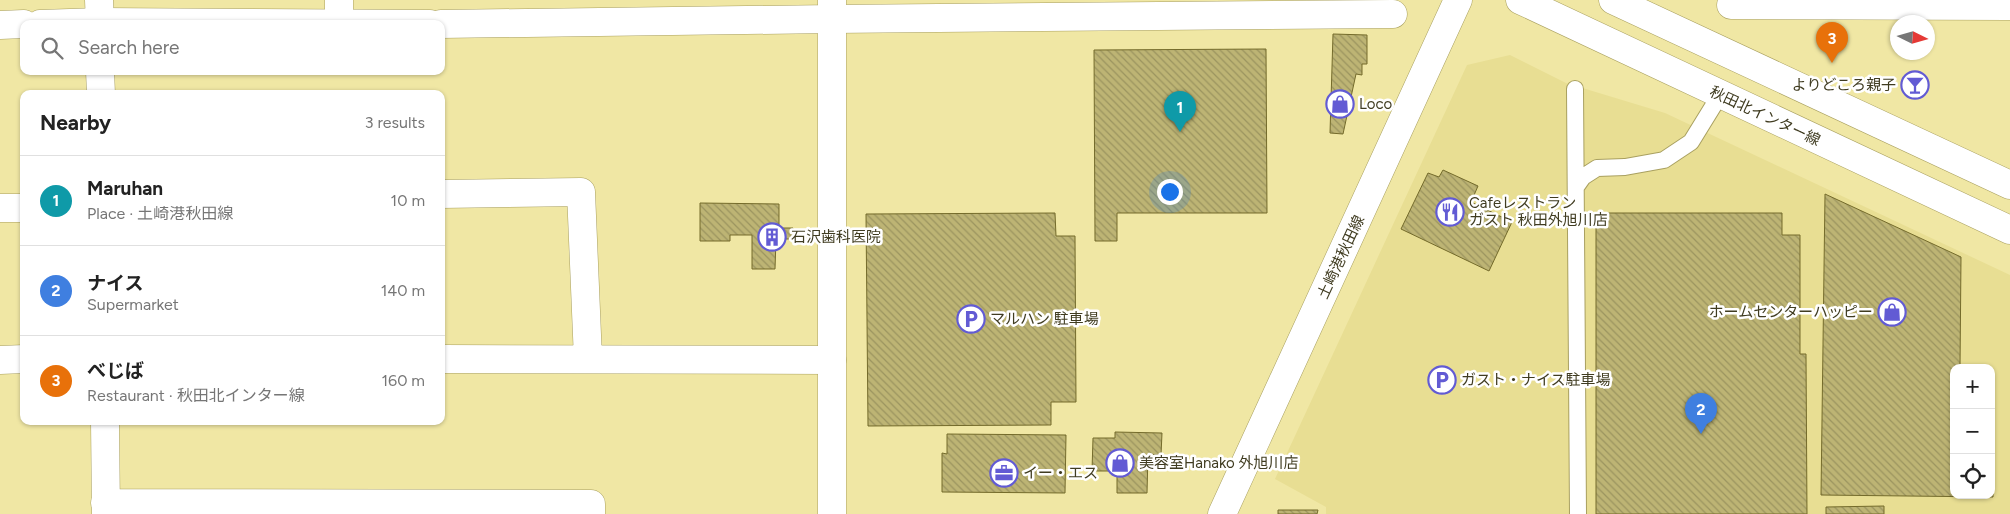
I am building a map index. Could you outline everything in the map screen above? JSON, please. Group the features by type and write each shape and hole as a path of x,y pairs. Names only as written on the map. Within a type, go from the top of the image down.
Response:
{"street":[{"path":"339,0 339,20"},
{"name":"土崎港秋田線","path":"1222,514 1458,0"},
{"name":"秋田北インター線","path":"1520,0 2010,230"},
{"path":"1613,0 2010,185"},
{"path":"1731,5 2010,6"},
{"path":"445,24 832,10 1393,14"},
{"path":"832,10 832,514"},
{"path":"67,20 100,15 249,20"},
{"path":"0,25 20,24"},
{"path":"100,75 101,90"},
{"path":"445,194 581,192 588,360"},
{"path":"0,208 20,208"},
{"path":"0,360 20,359"},
{"path":"445,359 832,360"},
{"path":"104,425 106,508 449,509 591,504 591,514"}],"lane":[{"path":"1575,89 1578,514"},
{"path":"1576,186 1583,177 1597,168 1625,167 1664,160 1691,142 1720,95"}],"shaded area":[{"path":"1510,55 1566,83 1665,113 2010,275 2010,514 1326,514 1326,507 1275,479 1467,65"}],"building":[{"name":"Loco","path":"1333,34 1367,35 1367,64 1362,64 1362,75 1356,74 1343,134 1330,133"},
{"path":"1266,49 1267,213 1117,213 1117,241 1095,241 1094,50"},
{"name":"Cafeレストラン ガスト 秋田外旭川店","path":"1443,170 1478,186 1471,202 1512,222 1489,271 1401,229 1428,173 1439,177"},
{"name":"ホームセンターハッピー","path":"1825,194 1961,257 1960,364 1950,364 1950,496 1821,495"},
{"name":"石沢歯科医院","path":"700,203 779,204 779,228 793,228 793,239 776,239 775,269 752,269 752,235 730,235 730,241 700,241"},
{"name":"マルハン 駐車場","path":"1055,213 1056,236 1075,236 1076,402 1051,402 1051,425 868,426 866,214"},
{"path":"1596,213 1782,213 1782,235 1800,235 1800,354 1806,354 1807,514 1596,514"},
{"name":"美容室Hanako 外旭川店","path":"1115,432 1162,433 1161,455 1148,454 1147,493 1117,493 1117,471 1092,471 1093,438 1115,438"},
{"name":"イー・エス","path":"947,434 1066,435 1065,493 942,492 942,453 947,454"},
{"path":"1884,506 1884,514 1826,514 1826,507"},
{"path":"1278,510 1318,510 1317,514 1278,514"}],"place":[{"name":"べじば","path":"1832,63"},
{"name":"よりどころ親子","path":"1915,85"},
{"name":"Loco","path":"1340,104"},
{"name":"Maruhan","path":"1180,132"},
{"name":"Cafeレストラン ガスト 秋田外旭川店","path":"1450,212"},
{"name":"石沢歯科医院","path":"772,237"},
{"name":"ホームセンターハッピー","path":"1892,312"},
{"name":"マルハン 駐車場","path":"971,319"},
{"name":"ガスト・ナイス駐車場","path":"1442,380"},
{"name":"ナイス","path":"1701,434"},
{"name":"美容室Hanako 外旭川店","path":"1120,463"},
{"name":"イー・エス","path":"1004,473"}]}
